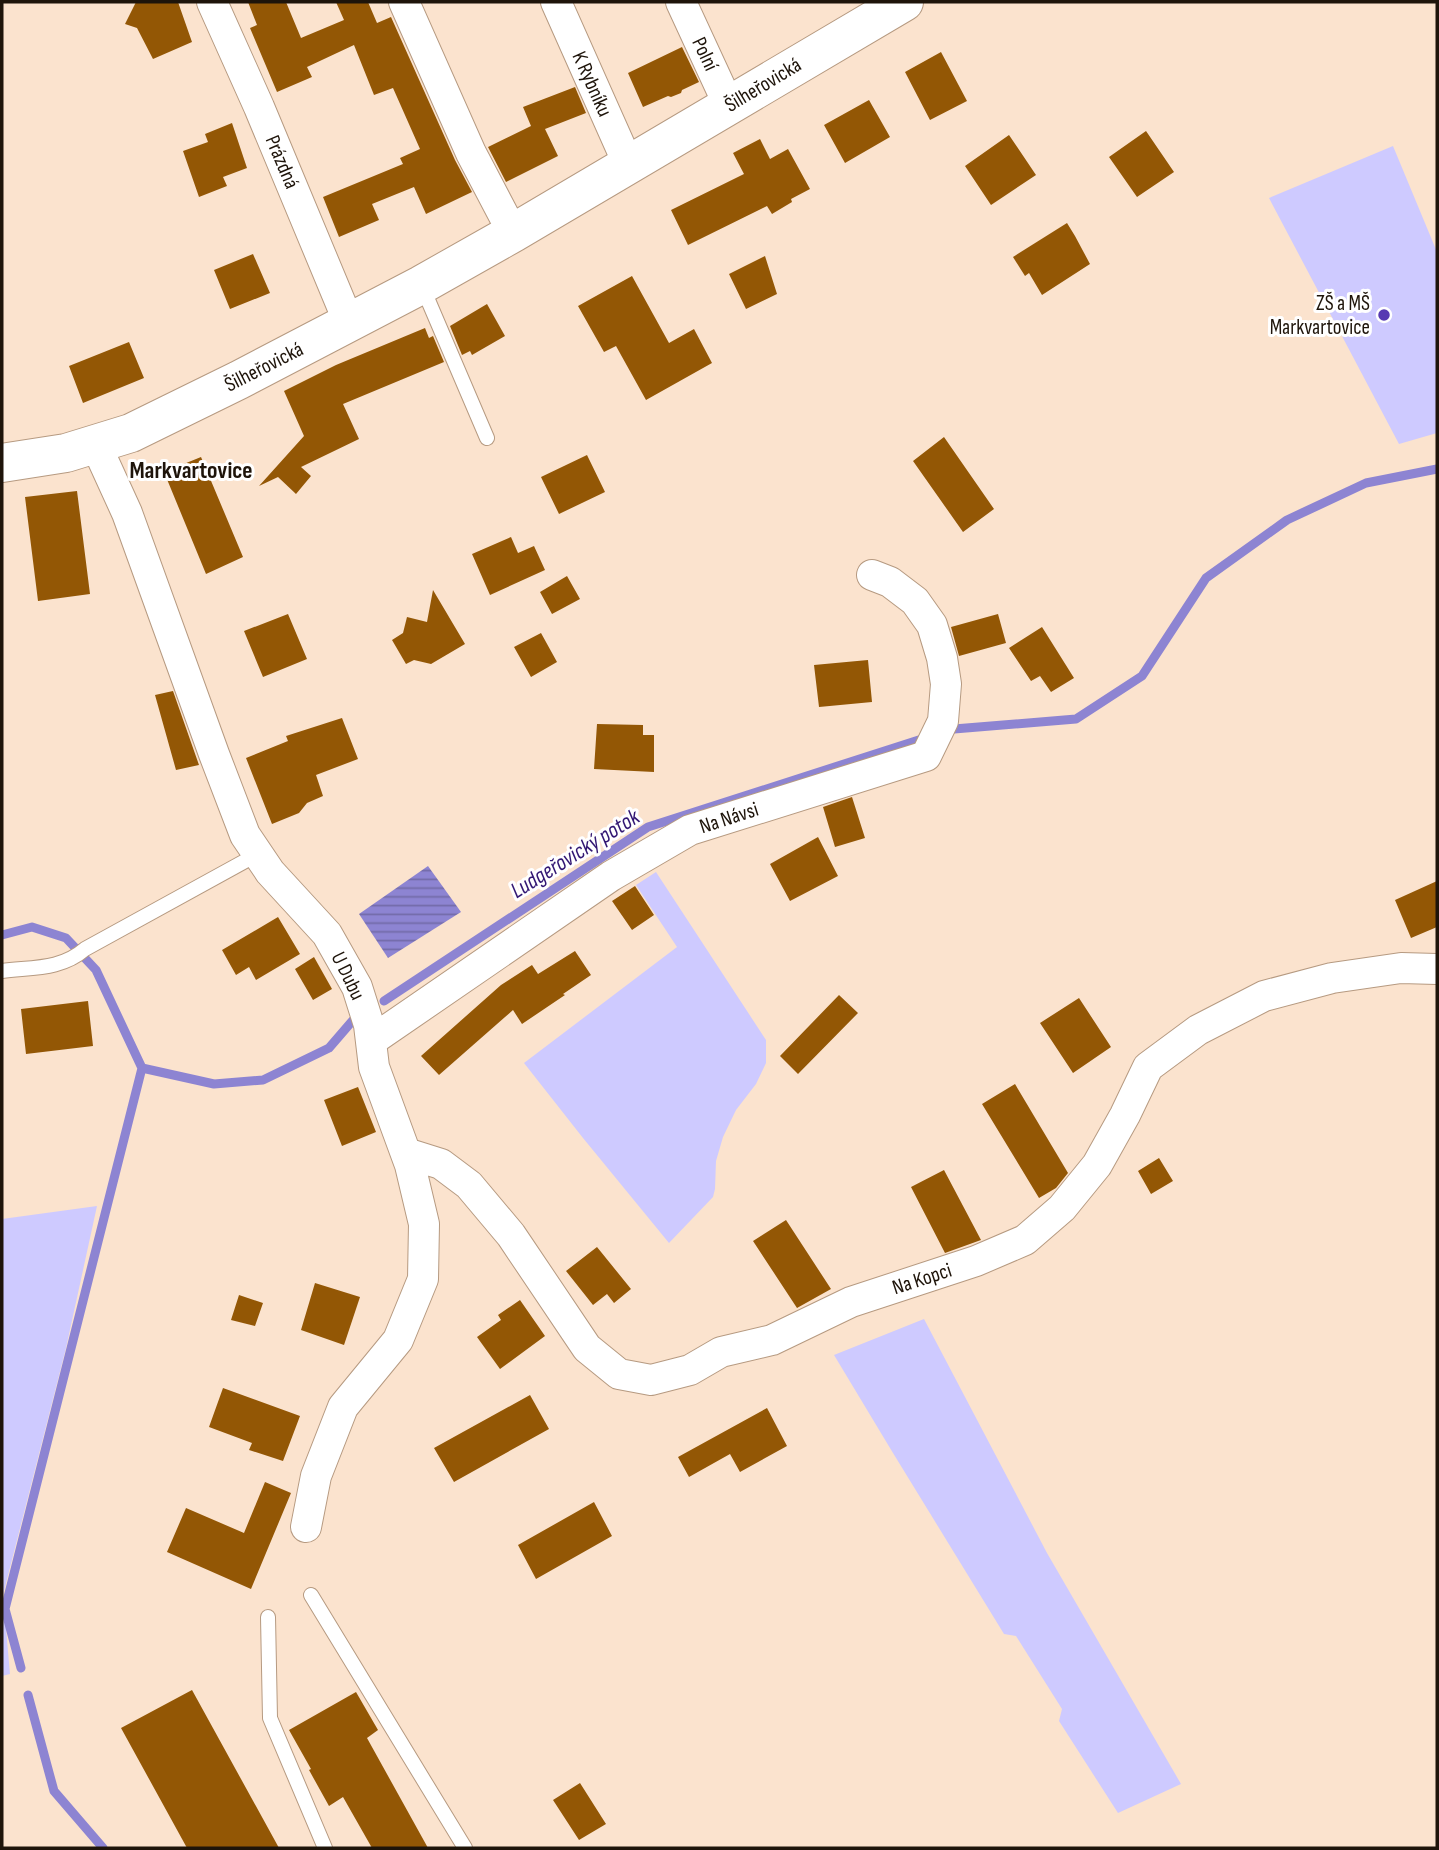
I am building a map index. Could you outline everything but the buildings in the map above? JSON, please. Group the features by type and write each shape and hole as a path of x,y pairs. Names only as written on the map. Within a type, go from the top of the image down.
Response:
{"street":[{"name":"Prázdná","path":"212,2 349,323"},
{"path":"404,2 471,153 513,233"},
{"name":"K Rybníku","path":"556,2 629,166"},
{"name":"Polní","path":"681,2 729,106"},
{"name":"Šilheřovická","path":"2,463 66,453 96,445 131,433 172,414 421,285 629,166 904,2"},
{"name":"U Dubu","path":"96,445 127,513 245,835 270,872 327,934 357,987 369,1025 374,1067 410,1165 425,1224 423,1279 398,1340 343,1407 316,1476 306,1527"},
{"name":"Na Návsi","path":"371,1041 611,876 690,831 926,756 943,722 946,684 942,658 932,625 915,601 890,582 872,575"},
{"name":"Na Kopci","path":"406,1153 442,1164 468,1185 511,1235 587,1348 620,1374 651,1380 690,1370 721,1352 772,1340 851,1302 976,1261 1024,1240 1062,1208 1097,1165 1148,1067 1198,1030 1264,996 1332,978 1401,968 1437,969"}],"lane":[{"path":"421,285 487,438"},
{"path":"2,971 60,965 258,854"},
{"path":"311,1595 465,1848"},
{"path":"268,1617 270,1718 325,1848"}],"shaded area":[{"name":"ZŠ a MŠ Markvartovice","path":"1393,146 1437,252 1437,433 1399,444 1269,198"},
{"path":"428,866 461,912 388,958 359,914"},
{"path":"656,872 766,1040 766,1063 756,1084 736,1110 723,1137 716,1161 713,1197 669,1243 524,1063 677,947 636,885"},
{"path":"97,1206 66,1348 3,1595 10,1674 2,1676 2,1219"},
{"path":"924,1319 1047,1553 1181,1784 1118,1813 1059,1721 1062,1709 1016,1636 1004,1634 834,1355"}],"waterway":[{"name":"Ludgeřovický potok","path":"954,729 1076,719 1142,676 1206,578 1287,520 1366,483 1437,469"},
{"name":"Ludgeřovický potok","path":"384,1001 648,827 925,738"},
{"name":"Ludgeřovický potok","path":"2,935 32,927 66,938 96,970 142,1068 214,1084 263,1080 329,1048 354,1019"},
{"path":"21,1668 5,1609 142,1068"},
{"path":"28,1695 54,1791 103,1848"}],"place":[{"name":"ZŠ a MŠ Markvartovice","path":"1384,315"}],"district":[{"name":"Markvartovice","path":"191,470"}]}
